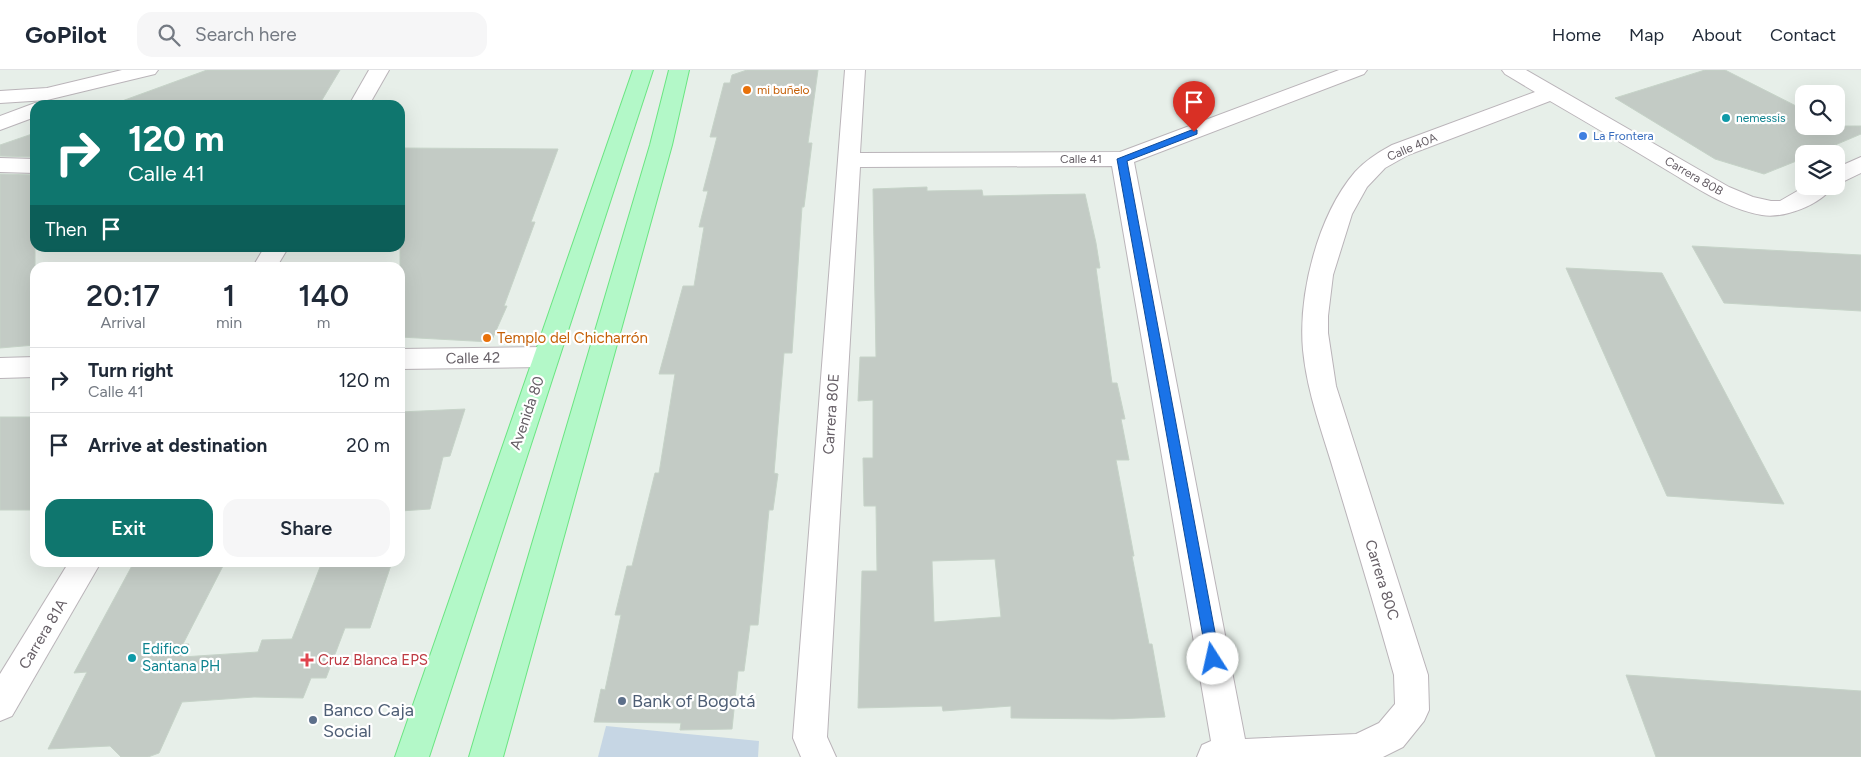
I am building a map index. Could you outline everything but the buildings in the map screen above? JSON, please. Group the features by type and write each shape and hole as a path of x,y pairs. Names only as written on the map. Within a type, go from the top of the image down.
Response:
{"main road":[{"name":"Avenida 80","path":"412,757 643,70"},
{"path":"486,757 661,145 679,70"}],"street":[{"path":"0,97 47,94 101,76 148,70"},
{"path":"362,100 379,70"},
{"name":"Carrera 80E","path":"819,757 810,738 854,70"},
{"name":"Calle 41","path":"848,160 1122,159 1357,70"},
{"name":"Carrera 80B","path":"1512,70 1720,192 1744,203 1776,209 1787,206 1806,195"},
{"path":"55,100 101,76"},
{"name":"Calle 40A","path":"1326,259 1344,203 1359,181 1379,161 1400,150 1551,93"},
{"path":"0,124 30,112"},
{"path":"1122,159 1222,756"},
{"path":"1845,173 1861,164"},
{"path":"0,165 30,166"},
{"name":"Carrera 80C","path":"1222,756 1358,751 1391,735 1412,710 1411,675 1326,399 1318,362 1315,307 1326,259"},
{"name":"Calle 42","path":"405,359 546,357"},
{"path":"0,368 30,367"},
{"name":"Carrera 81A","path":"5,690 83,567"}],"shaded area":[{"path":"606,726 759,741 758,757 598,757"}],"place":[{"name":"mi buñelo","path":"747,90"},
{"name":"nemessis","path":"1726,118"},
{"name":"La Frontera","path":"1583,136"},
{"name":"Templo del Chicharrón","path":"487,338"},
{"name":"Edifico Santana PH","path":"132,658"},
{"name":"Cruz Blanca EPS","path":"307,660"},
{"name":"Bank of Bogotá","path":"622,701"},
{"name":"Banco Caja Social","path":"313,720"}],"route":[{"path":"1194,132 1122,159 1213,659"}]}
